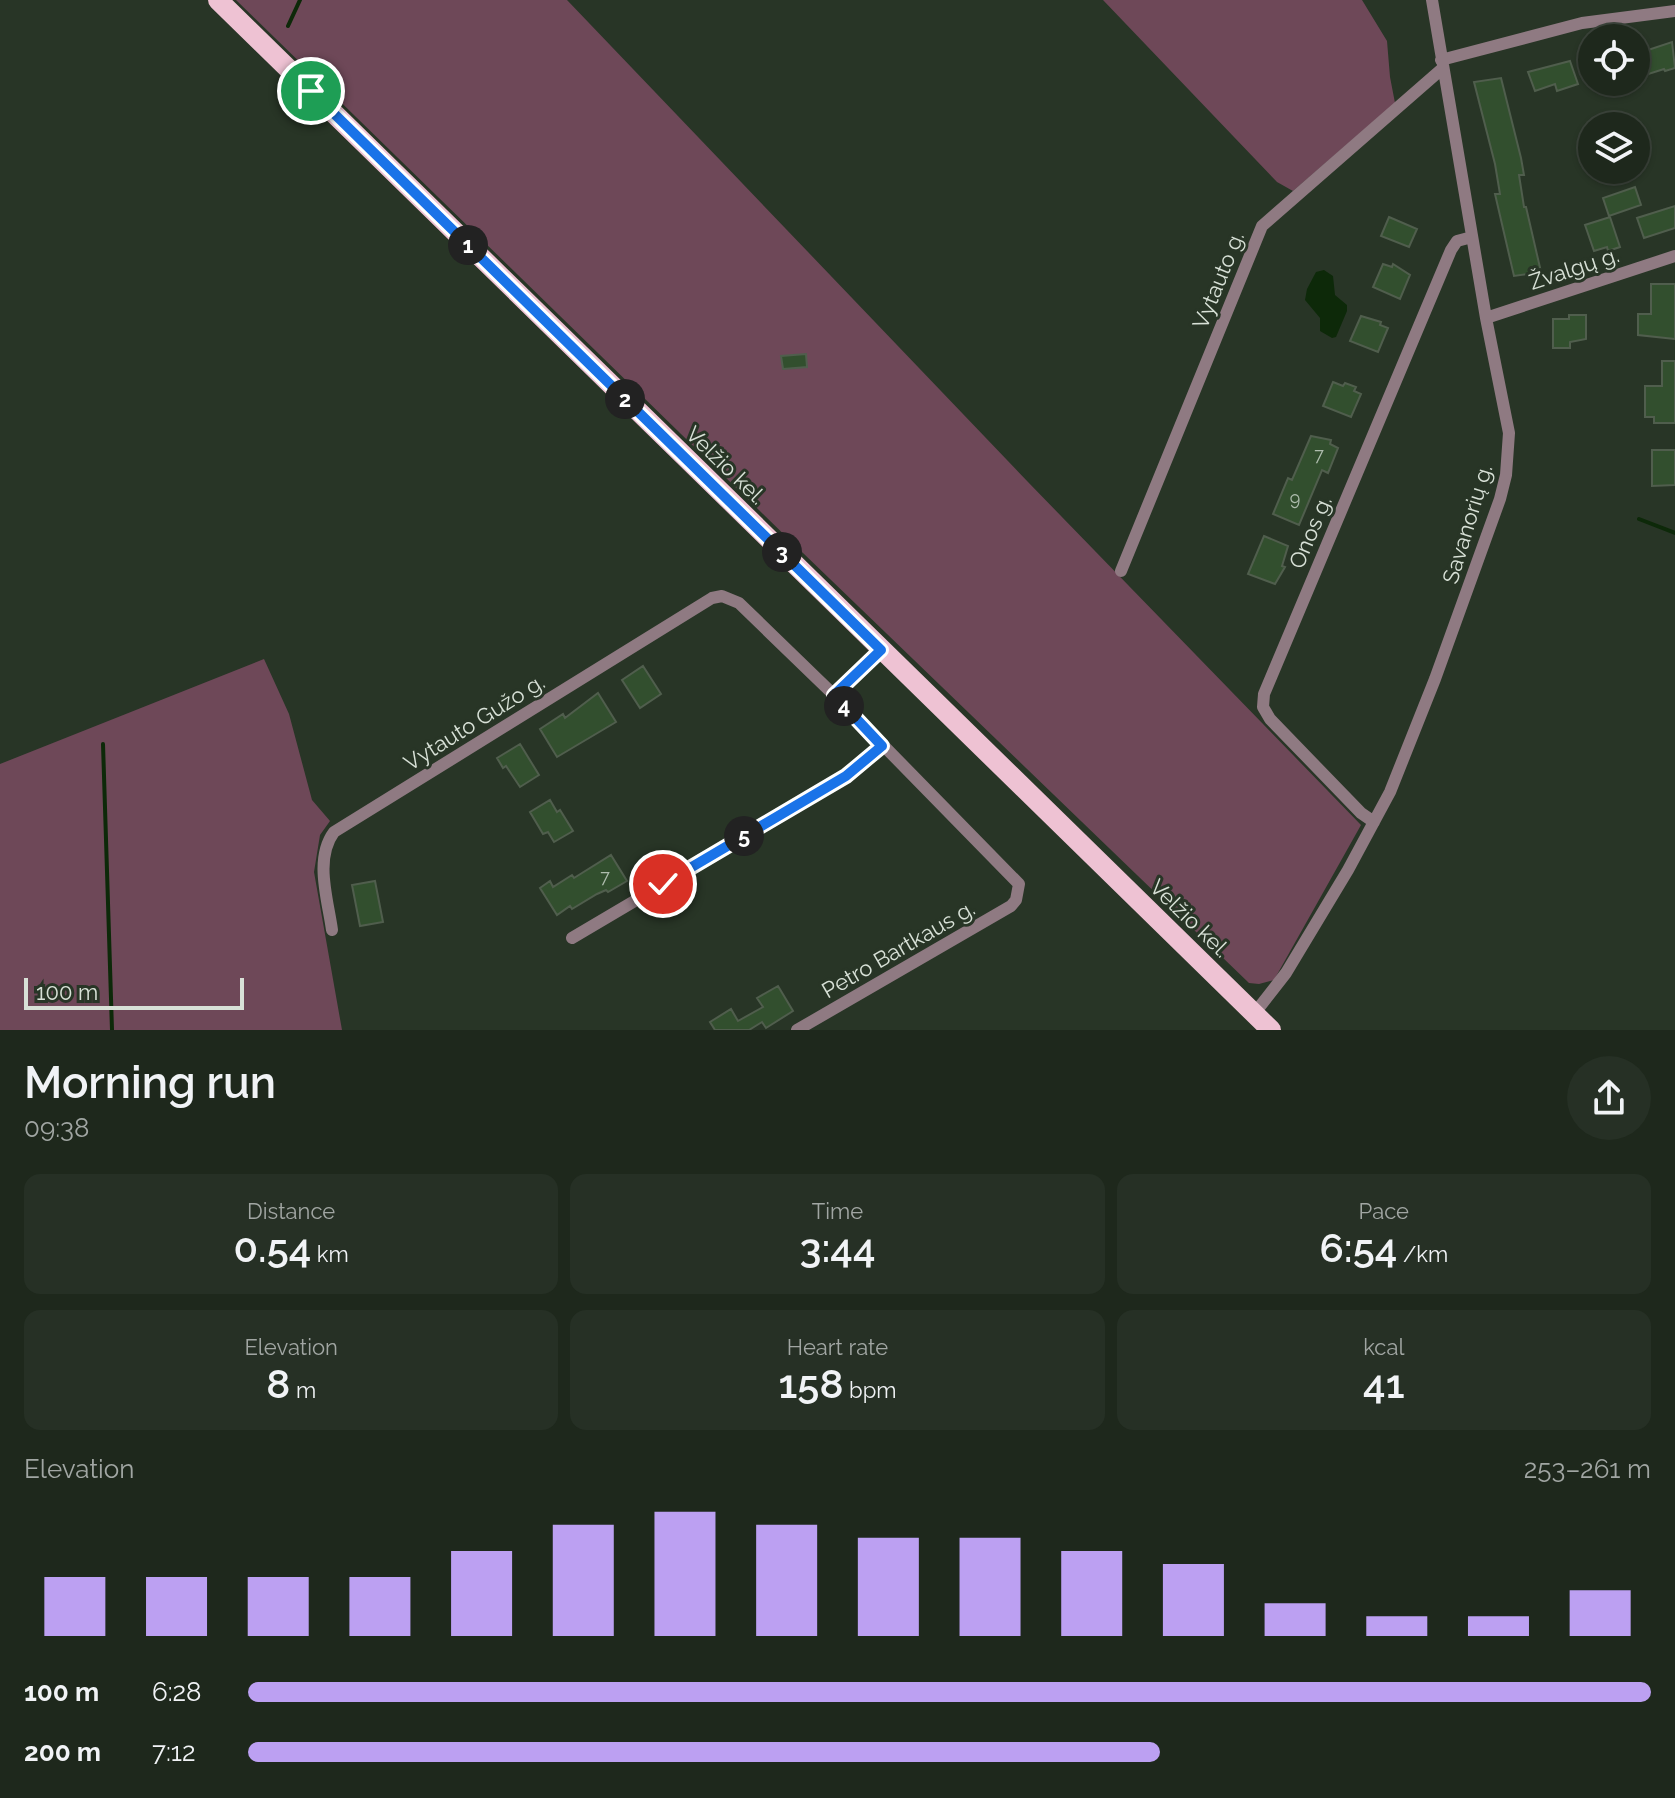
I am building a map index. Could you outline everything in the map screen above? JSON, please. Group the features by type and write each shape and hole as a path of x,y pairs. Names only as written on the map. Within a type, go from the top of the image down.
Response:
{"main road":[{"name":"Velžio kel.","path":"218,0 1271,1030"}],"street":[{"name":"Savanorių g.","path":"1254,1014 1286,973 1374,822 1409,748 1506,475 1509,433 1486,318 1432,0"},
{"path":"1442,64 1582,23 1675,11"},
{"name":"Vytauto g.","path":"1121,571 1262,226 1442,64"},
{"name":"Onos g.","path":"1374,822 1361,813 1270,719 1263,707 1264,694 1451,250 1457,241 1472,237"},
{"name":"Žvalgų g.","path":"1486,318 1675,256"},
{"name":"Vytauto Gužo g.","path":"332,930 324,861 328,841 334,832 712,598 722,596 739,603 834,695"},
{"path":"572,938 846,776 882,746 834,695 881,650"},
{"name":"Petro Bartkaus g.","path":"797,1030 1011,906 1019,891 1016,879 882,746"}],"shaded area":[{"path":"236,0 567,0 1361,825 1274,980 1249,983"},
{"path":"1103,0 1362,0 1387,41 1395,103 1293,191 1277,182"},
{"path":"1324,270 1333,276 1335,295 1347,305 1336,337 1332,338 1320,331 1320,318 1305,300 1316,272"},
{"path":"264,659 289,714 312,800 330,821 320,835 314,872 342,1030 0,1030 0,764"}],"building":[{"path":"1672,42 1675,68 1650,74 1650,49"},
{"path":"1570,61 1578,84 1557,91 1555,84 1535,91 1528,72"},
{"path":"1501,78 1521,158 1524,175 1519,175 1524,207 1541,272 1514,276 1495,194 1500,194 1495,164 1474,82"},
{"path":"1635,187 1641,205 1609,216 1603,198"},
{"path":"1675,206 1675,228 1644,238 1637,218"},
{"path":"1389,217 1417,229 1409,247 1381,236"},
{"path":"1610,217 1620,247 1594,251 1585,225"},
{"path":"1383,264 1392,267 1393,264 1410,275 1400,299 1373,287"},
{"path":"1651,284 1675,284 1675,339 1638,335 1638,314 1651,314"},
{"path":"1569,315 1586,315 1586,339 1570,342 1570,348 1553,348 1553,319 1569,319"},
{"path":"1361,316 1381,322 1380,325 1388,328 1378,352 1350,341"},
{"path":"806,354 807,367 783,369 781,356"},
{"path":"1662,361 1675,361 1675,423 1654,423 1654,417 1645,417 1645,386 1662,386"},
{"path":"1333,382 1356,387 1354,391 1361,394 1351,417 1323,406"},
{"path":"1311,436 1331,440 1330,444 1338,448 1328,473 1322,470 1299,525 1273,514"},
{"path":"1652,450 1675,450 1675,485 1652,486"},
{"path":"1264,536 1288,546 1282,566 1285,567 1275,584 1248,574"},
{"path":"643,666 661,694 640,708 622,680"},
{"path":"598,693 616,722 557,757 540,729 563,714 565,718"},
{"path":"520,744 539,775 520,787 497,758"},
{"path":"550,800 573,831 554,842 548,832 543,834 530,812"},
{"path":"611,855 627,881 572,909 570,906 557,915 540,888 550,881 553,887 572,875 574,878"},
{"path":"375,881 383,922 360,926 352,885"},
{"path":"778,986 793,1011 766,1028 762,1022 749,1030 715,1030 710,1022 731,1009 738,1021 763,1007 757,998"}],"waterway":[{"path":"288,26 300,0"},
{"path":"1639,519 1675,533"},
{"path":"103,744 112,1030"}],"route":[{"path":"311,91 881,650 834,695 882,746 846,776 663,884"}]}
